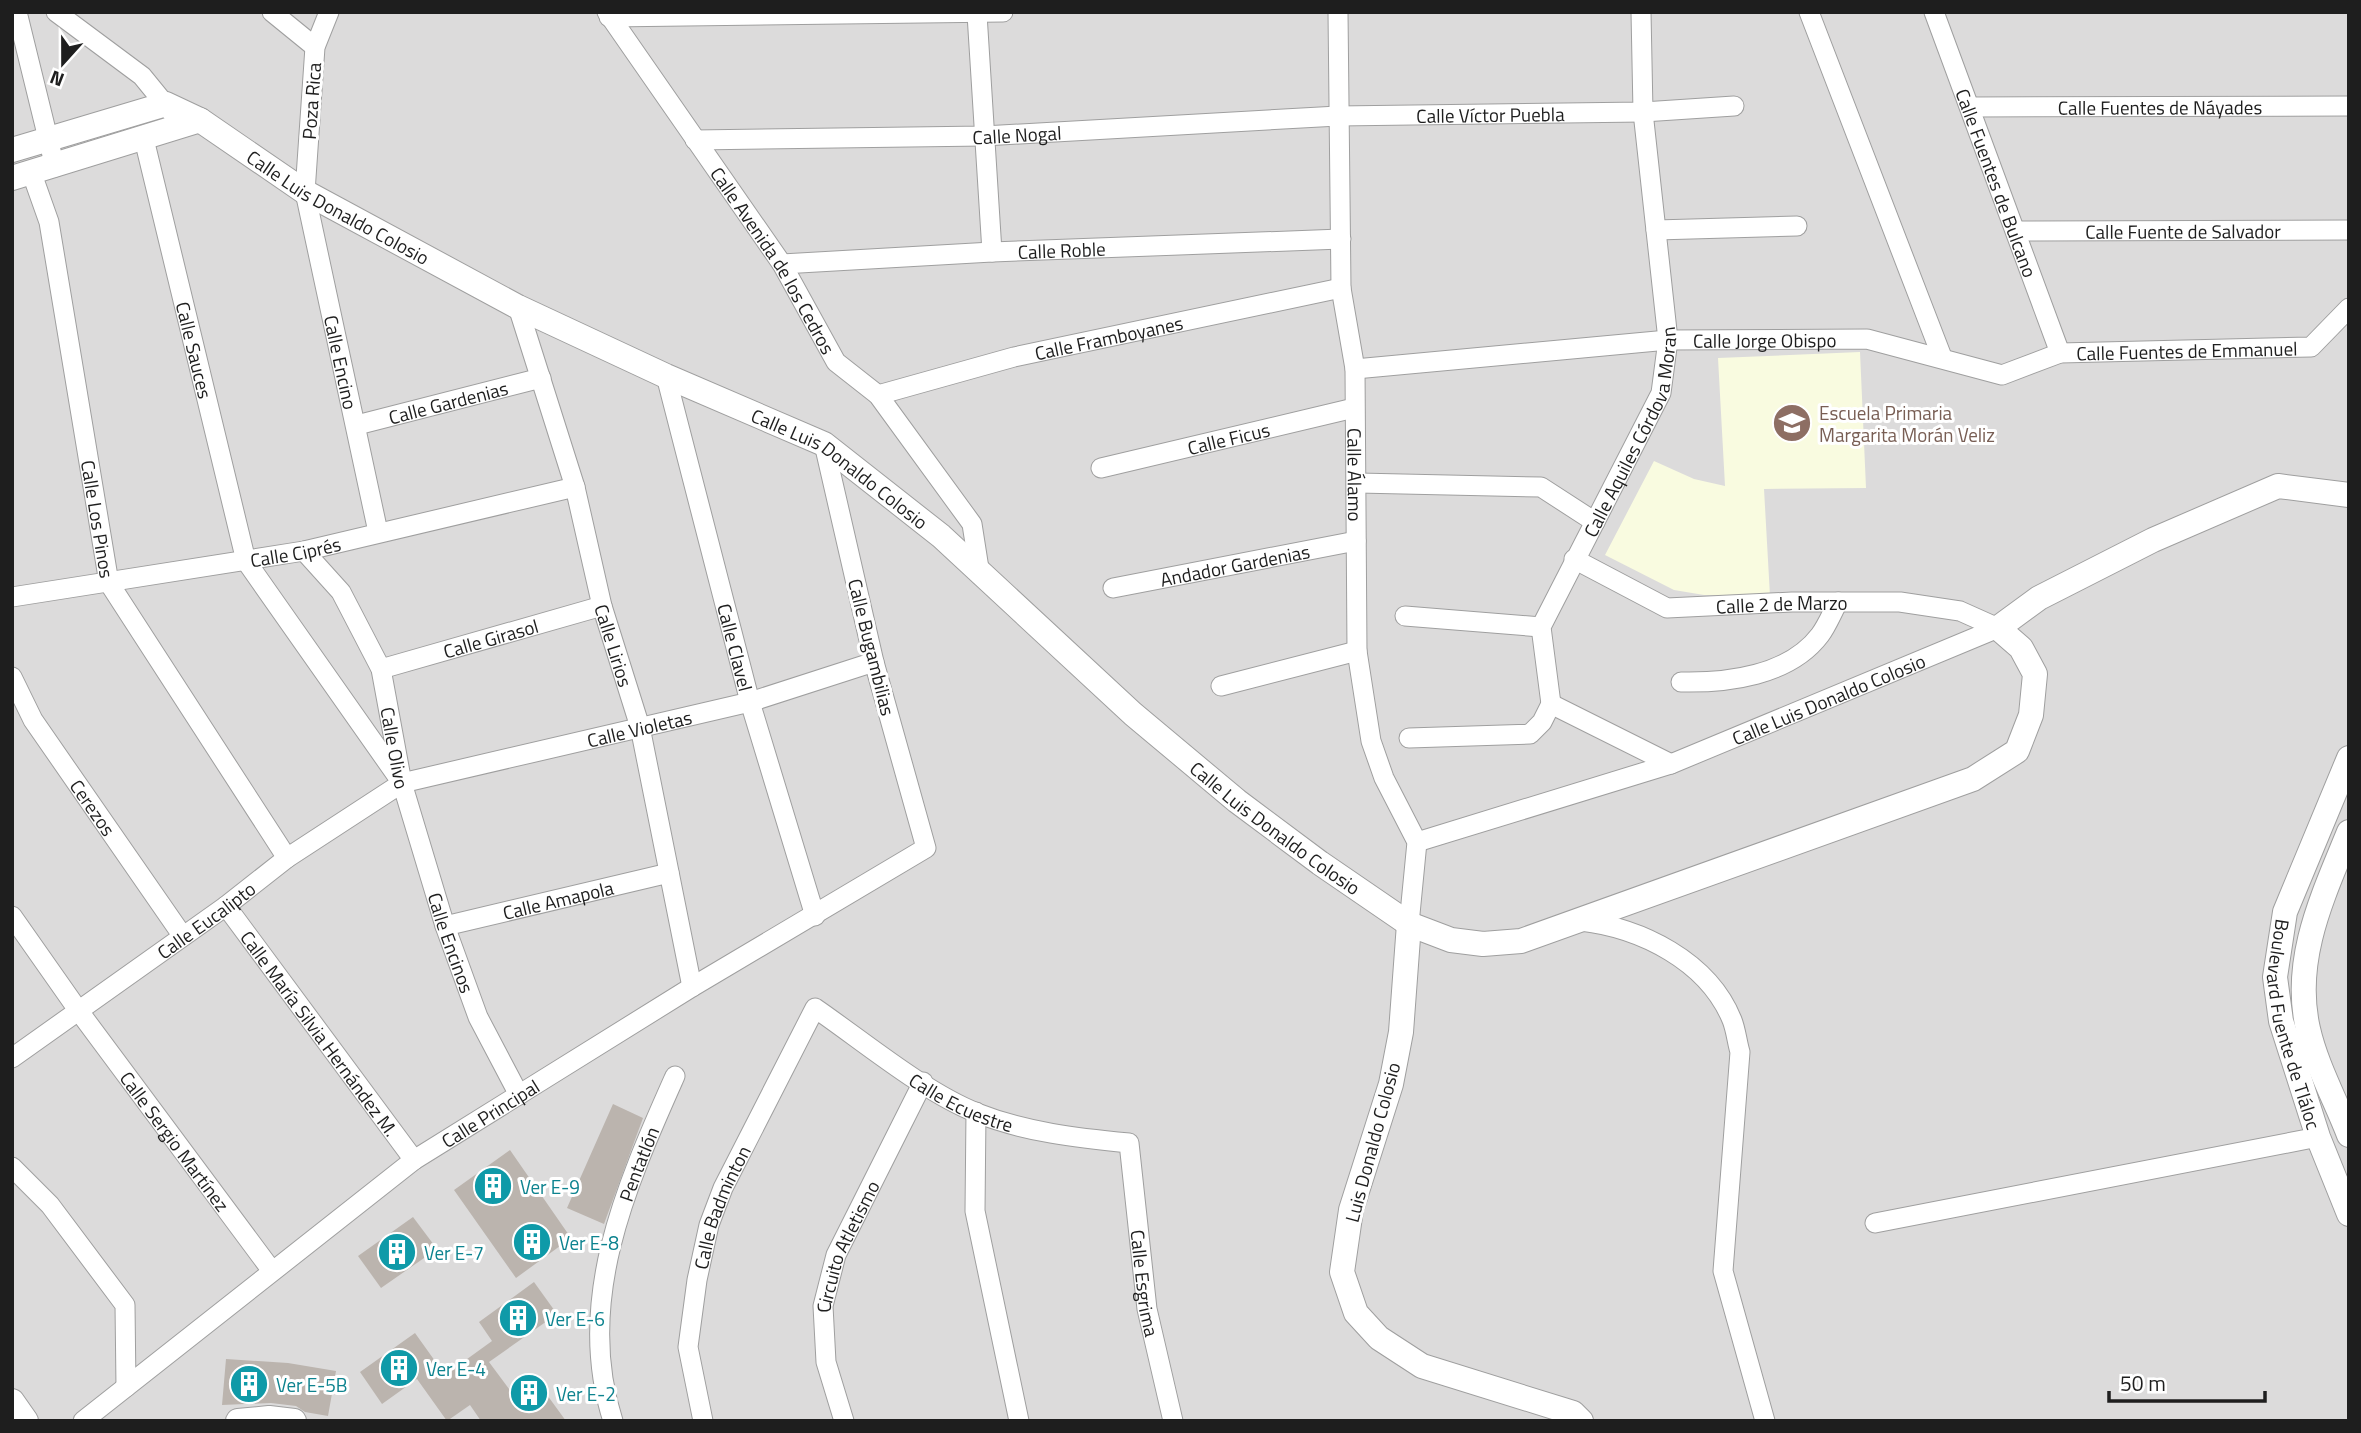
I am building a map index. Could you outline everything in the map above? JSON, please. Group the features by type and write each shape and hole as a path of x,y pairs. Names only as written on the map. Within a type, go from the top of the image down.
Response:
{"street":[{"name":"Calle Los Pinos","path":"16,12 48,140 33,173 49,222 109,583 287,858"},
{"path":"12,150 166,104 142,76 56,12"},
{"path":"272,12 315,47"},
{"name":"Poza Rica","path":"305,192 315,47 329,12"},
{"path":"608,14 1003,12"},
{"name":"Calle Álamo","path":"1338,12 1341,288 1355,369 1358,483 1357,651 1371,741 1384,779 1418,842"},
{"name":"Calle Aquiles Córdova Moran","path":"1541,627 1661,393 1668,340 1643,112 1641,12"},
{"path":"1809,12 1942,357"},
{"name":"Calle Fuentes de Bulcano","path":"1934,12 2060,352"},
{"name":"Calle Avenida de los Cedros","path":"608,14 782,264 836,362 878,395 972,524 980,575"},
{"path":"977,14 992,252"},
{"name":"Calle Luis Donaldo Colosio","path":"166,104 191,123 305,192 518,307 666,376 824,444 932,528 1133,714 1237,802 1409,924 1451,940 1483,944 1521,940 1973,779 2017,751 2031,715 2035,674 2021,648 1998,628 1671,764 1418,842"},
{"name":"Calle Víctor Puebla","path":"1338,116 1643,112 1734,106"},
{"name":"Calle Fuentes de Náyades","path":"1971,107 2349,106"},
{"name":"Calle Nogal","path":"695,140 984,136 1338,116"},
{"path":"33,173 191,123"},
{"name":"Calle Sauces","path":"144,139 246,561"},
{"name":"Calle Encino","path":"305,192 378,532"},
{"path":"1656,230 1797,226"},
{"name":"Calle Fuente de Salvador","path":"2017,230 2349,230"},
{"name":"Calle Roble","path":"782,264 992,252 1340,239"},
{"name":"Calle Framboyanes","path":"878,395 1014,357 1341,288"},
{"name":"Calle Lirios","path":"518,307 575,487 601,606 640,727 692,987"},
{"name":"Calle Fuentes de Emmanuel","path":"2060,352 2311,348 2349,308"},
{"name":"Calle Jorge Obispo","path":"1355,369 1668,340 1867,339 1942,357 2002,376 2060,352"},
{"name":"Calle Clavel","path":"666,376 750,702 815,916"},
{"name":"Calle Gardenias","path":"357,425 541,378"},
{"name":"Calle Ficus","path":"1101,468 1354,408"},
{"name":"Calle Bugambilias","path":"824,444 874,662 926,848"},
{"path":"1358,483 1541,487 1595,522"},
{"path":"1998,628 2039,598 2153,540 2278,486 2349,495"},
{"name":"Calle Ciprés","path":"12,597 303,551 575,487"},
{"name":"Andador Gardenias","path":"1113,588 1356,541"},
{"name":"Calle Olivo","path":"303,551 341,592 381,669 402,783"},
{"name":"Calle 2 de Marzo","path":"1574,559 1667,608 1900,602 1960,611 1998,628"},
{"name":"Calle Olivo","path":"246,561 402,783"},
{"path":"1681,682 1745,678 1790,660 1819,637 1838,602"},
{"name":"Calle Girasol","path":"381,669 601,606"},
{"path":"1405,616 1541,627 1551,704 1542,722 1530,734 1409,738"},
{"path":"1221,686 1357,651"},
{"name":"Calle Violetas","path":"402,783 750,702 874,662"},
{"name":"Cerezos","path":"12,677 33,720 181,935"},
{"path":"1551,704 1671,764"},
{"name":"Boulevard Fuente de Tláloc","path":"2349,758 2285,912 2275,976 2281,1021 2318,1137 2349,1214"},
{"name":"Calle Eucalipto","path":"12,1058 181,935 226,906 287,858 402,783"},
{"name":"Calle Encinos","path":"402,783 445,926 478,1017 519,1095"},
{"name":"Boulevard Fuente de Tláloc","path":"2349,832 2314,918 2304,973 2308,1029 2349,1135"},
{"path":"1409,924 1418,842"},
{"name":"Calle Principal","path":"83,1421 414,1160 692,987 926,848"},
{"name":"Calle Amapola","path":"445,926 669,873"},
{"name":"Calle María Silvia Hernández M.","path":"226,906 414,1160"},
{"path":"12,916 78,1010"},
{"path":"1576,920 1623,929 1647,938 1684,961 1711,985 1732,1021 1740,1052 1723,1271 1765,1421"},
{"name":"Luis Donaldo Colosio","path":"1409,924 1401,1032 1391,1084 1351,1210 1342,1272 1345,1282 1356,1313 1364,1322 1379,1338 1422,1366 1573,1413 1581,1421"},
{"name":"Calle Ecuestre","path":"815,1008 923,1082 976,1112 1062,1137 1129,1143"},
{"name":"Calle Badminton","path":"703,1421 688,1347 697,1280 709,1225 723,1188 815,1008"},
{"name":"Calle Sergio Martínez","path":"78,1010 272,1271"},
{"name":"Pentatlón","path":"613,1421 601,1356 601,1296 609,1247 625,1194 675,1076"},
{"name":"Circuito Atletismo","path":"844,1421 827,1362 823,1306 836,1255 923,1082"},
{"path":"976,1112 975,1211 1019,1421"},
{"path":"1875,1223 2318,1137"},
{"name":"Calle Esgrima","path":"1129,1143 1147,1309 1173,1421"},
{"path":"13,1172 50,1205 125,1305 126,1387"},
{"path":"12,1401 26,1421"},
{"path":"238,1421 269,1418 294,1421"}],"shaded area":[{"path":"12,12 2349,12 2349,1421 12,1421"},
{"path":"1860,352 1866,488 1764,489 1770,596 1704,595 1674,590 1605,555 1654,461 1694,479 1725,486 1718,358"}],"building":[{"path":"613,1104 643,1118 604,1224 567,1208"},
{"path":"510,1150 571,1238 516,1278 454,1190"},
{"name":"Ver E-7","path":"413,1217 437,1249 381,1288 358,1256"},
{"path":"534,1282 557,1314 489,1362 512,1393 534,1377 566,1421 481,1421 470,1405 447,1421 417,1379 382,1404 360,1372 415,1333 445,1375 492,1341 479,1322"},
{"path":"226,1359 288,1363 336,1371 328,1416 305,1412 296,1406 271,1403 222,1405"}],"place":[{"name":"Escuela Primaria Margarita Morán Veliz","path":"1792,423"},
{"name":"Ver E-9","path":"493,1186"},
{"name":"Ver E-8","path":"532,1242"},
{"name":"Ver E-7","path":"397,1252"},
{"name":"Ver E-6","path":"518,1318"},
{"name":"Ver E-4","path":"399,1368"},
{"name":"Ver E-5B","path":"249,1384"},
{"name":"Ver E-2","path":"529,1393"}]}
